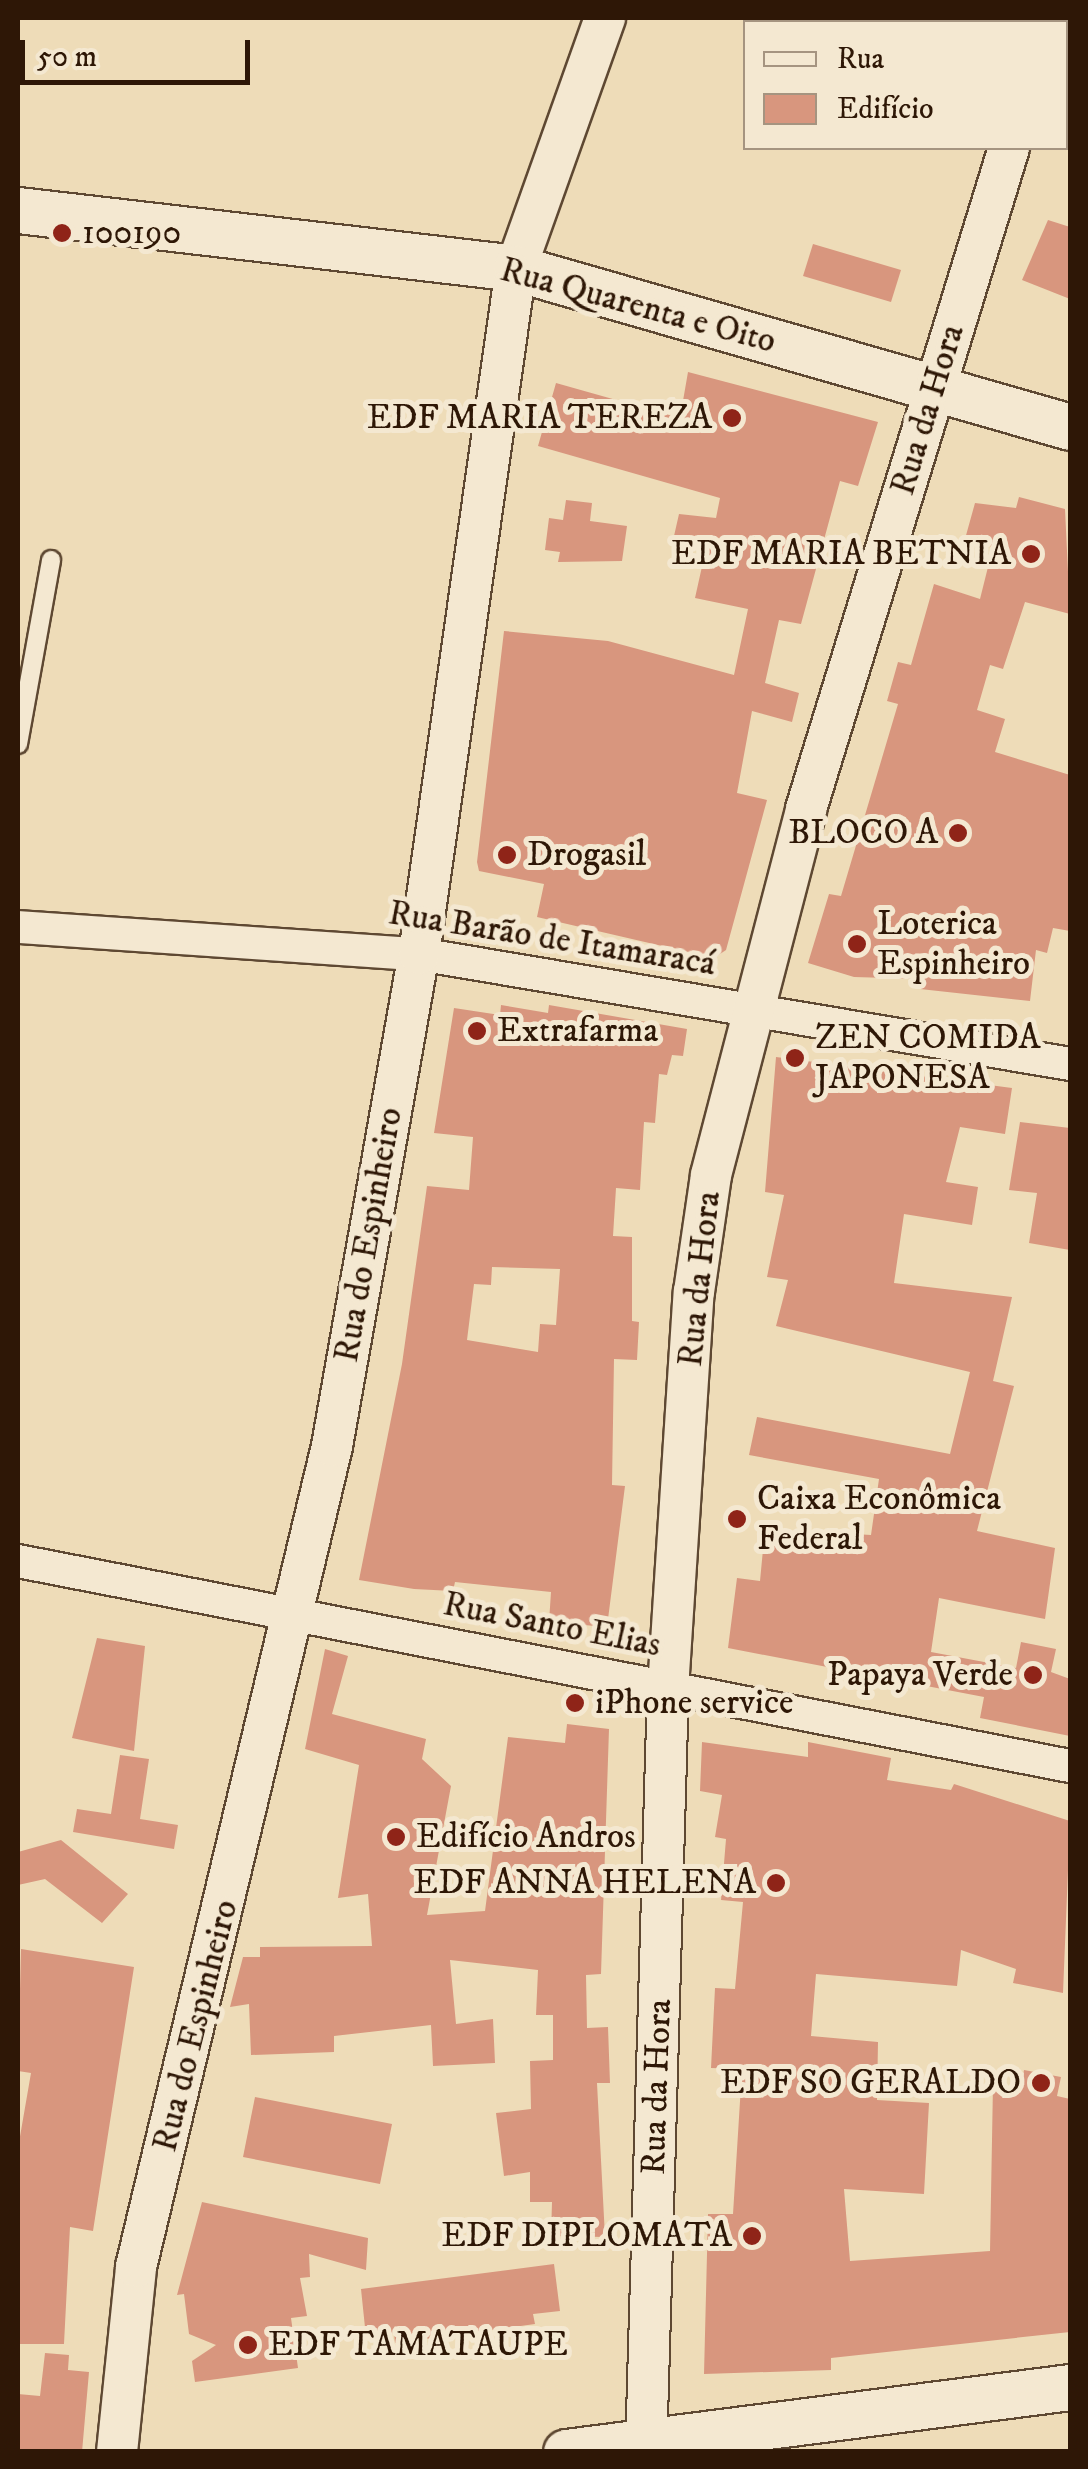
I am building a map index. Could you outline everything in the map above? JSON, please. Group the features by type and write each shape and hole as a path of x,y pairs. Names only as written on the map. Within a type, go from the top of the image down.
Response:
{"main road":[{"name":"Rua Quarenta e Oito","path":"18,210 516,268 1070,427"},
{"path":"566,2452 646,2445 1070,2387"}],"street":[{"name":"Rua do Espinheiro","path":"117,2452 136,2267 297,1615 419,954 516,268 605,18"},
{"name":"Rua da Hora","path":"646,2445 668,1689 694,1292 748,1010 1009,150"},
{"name":"Rua Barão de Itamaracá","path":"18,927 419,954 1070,1064"},
{"name":"Rua Santo Elias","path":"18,1562 1070,1766"}],"lane":[{"path":"18,744 51,560"}],"building":[{"path":"1048,220 1070,227 1070,299 1022,280"},
{"path":"813,244 901,270 891,302 803,276"},
{"path":"688,372 878,422 858,486 840,481 801,624 779,620 765,683 799,693 792,722 752,711 737,793 767,800 726,950 714,958 537,917 544,884 479,871 477,862 504,631 608,641 734,675 748,609 695,598 707,544 674,536 679,514 716,518 720,498 538,446 556,383 680,418"},
{"path":"1019,497 1065,509 1070,614 1025,602 1003,669 990,665 977,710 1005,719 995,752 1070,775 1070,931 1053,928 1047,953 1036,950 1030,1001 920,989 922,979 854,977 808,963 829,894 841,896 898,704 887,701 898,662 911,665 934,584 980,599 993,547 965,539 975,503 1016,508"},
{"path":"566,500 592,503 590,521 627,526 622,561 558,562 560,552 545,550 549,518 563,520"},
{"path":"501,1005 548,1013 549,1005 687,1029 683,1056 672,1055 667,1075 659,1074 655,1123 644,1122 640,1190 616,1188 613,1236 632,1237 632,1321 639,1322 637,1360 614,1359 612,1485 625,1486 607,1627 549,1622 551,1592 455,1582 453,1591 414,1589 359,1580 402,1364 427,1186 469,1190 473,1137 434,1133 454,1008 500,1015","holes":["492,1267 560,1269 556,1325 540,1324 538,1352 467,1340 474,1284 491,1285"]},
{"path":"776,1057 1012,1088 1005,1134 960,1127 946,1182 978,1187 972,1225 904,1214 894,1283 1012,1297 993,1381 1014,1386 977,1531 1055,1548 1045,1619 939,1598 931,1652 1016,1668 1021,1642 1056,1649 1051,1672 1070,1679 1070,1736 980,1718 984,1697 728,1648 737,1578 760,1581 764,1539 854,1543 854,1534 871,1535 879,1479 749,1455 757,1417 950,1454 970,1372 776,1326 788,1280 767,1277 784,1195 765,1192"},
{"path":"1020,1122 1070,1128 1070,1250 1029,1243 1037,1193 1009,1190"},
{"path":"97,1638 145,1646 134,1751 72,1738"},
{"path":"325,1649 348,1656 332,1714 426,1739 422,1759 451,1786 427,1915 485,1911 508,1737 565,1743 567,1724 609,1729 601,1974 586,1975 587,2028 608,2027 610,2083 597,2083 605,2237 551,2236 552,2202 530,2202 530,2172 504,2176 496,2113 531,2109 530,2061 553,2060 553,2015 536,2015 538,1970 450,1960 456,2024 493,2019 495,2063 433,2066 431,2025 334,2036 334,2052 251,2055 249,2004 230,2007 243,1957 260,1957 260,1947 372,1946 368,1894 338,1898 359,1765 305,1749"},
{"path":"702,1742 808,1757 808,1742 891,1758 887,1780 951,1790 954,1784 1070,1821 1063,1993 1013,1983 1016,1969 961,1950 957,1986 816,1974 811,2036 878,2042 877,2100 929,2103 924,2194 844,2189 850,2261 990,2251 993,2084 1020,2090 1024,2070 1061,2077 1057,2096 1070,2099 1070,2332 831,2358 831,2370 704,2374 708,2214 733,2214 742,2069 711,2068 715,1988 735,1989 743,1902 721,1900 726,1839 715,1837 722,1795 700,1791"},
{"path":"120,1755 149,1759 140,1819 178,1825 174,1849 73,1832 77,1809 111,1814"},
{"path":"61,1840 128,1894 102,1923 45,1879 18,1885 18,1852"},
{"path":"21,1949 134,1967 93,2231 70,2227 64,2344 18,2344 18,2148 31,2073 18,2071"},
{"path":"255,2097 392,2124 380,2184 243,2157"},
{"path":"202,2202 368,2238 366,2270 309,2254 310,2277 300,2278 307,2316 291,2318 298,2368 195,2382 192,2361 216,2345 189,2334 184,2294 177,2295"},
{"path":"554,2264 560,2311 533,2314 535,2324 395,2343 394,2333 366,2337 361,2289"},
{"path":"45,2353 69,2355 68,2370 89,2372 82,2452 18,2452 18,2394 40,2396"}],"place":[{"name":"100190","path":"62,233"},
{"name":"EDF MARIA TEREZA","path":"732,418"},
{"name":"EDF MARIA BETNIA","path":"1031,554"},
{"name":"BLOCO A","path":"958,833"},
{"name":"Drogasil","path":"507,855"},
{"name":"Loterica Espinheiro","path":"857,944"},
{"name":"Extrafarma","path":"477,1031"},
{"name":"ZEN COMIDA JAPONESA","path":"795,1058"},
{"name":"Caixa Econômica Federal","path":"737,1519"},
{"name":"Papaya Verde","path":"1033,1675"},
{"name":"iPhone service","path":"575,1703"},
{"name":"Edifício Andros","path":"396,1837"},
{"name":"EDF ANNA HELENA","path":"776,1883"},
{"name":"EDF SO GERALDO","path":"1041,2083"},
{"name":"EDF DIPLOMATA","path":"752,2236"},
{"name":"EDF TAMATAUPE","path":"248,2345"}]}
